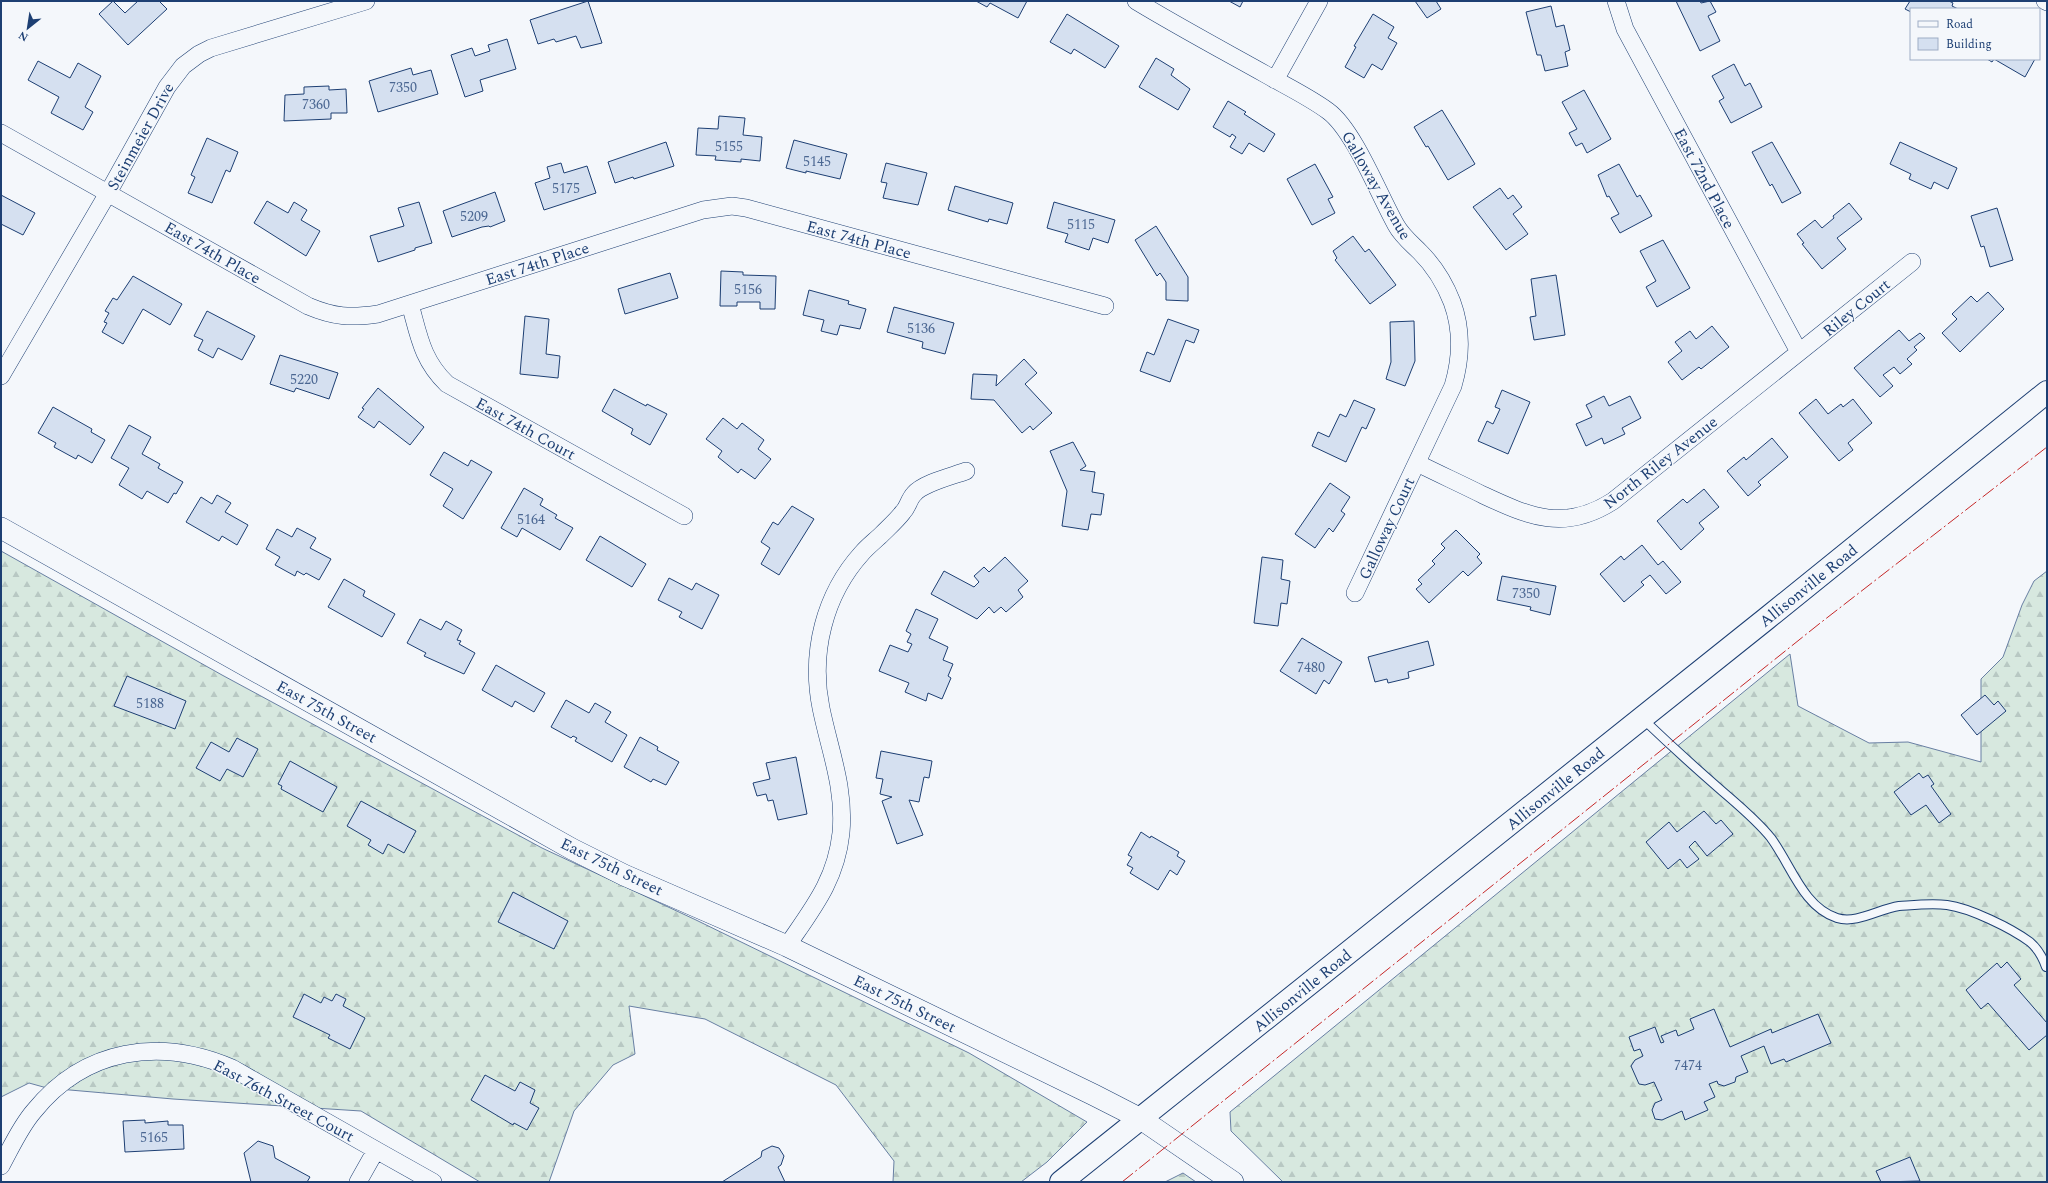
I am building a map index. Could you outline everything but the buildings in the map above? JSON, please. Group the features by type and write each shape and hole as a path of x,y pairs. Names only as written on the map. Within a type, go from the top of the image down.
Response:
{"main road":[{"name":"Allisonville Road","path":"1061,1182 2047,392"}],"street":[{"name":"Steinmeier Drive","path":"1,376 108,193 166,87 178,71 194,58 218,46 366,1"},
{"name":"Galloway Avenue","path":"1136,1 1329,112 1344,128 1395,224 1410,244 1419,251 1436,271 1452,301 1458,326 1460,343 1455,378 1417,463"},
{"path":"1274,80 1320,1"},
{"name":"East 72nd Place","path":"1616,1 1625,29 1799,352"},
{"name":"East 74th Place","path":"1,133 308,306 324,313 342,317 378,314 703,210 732,206 746,208 1105,306"},
{"name":"Riley Court","path":"1799,352 1912,262"},
{"name":"East 74th Court","path":"410,304 424,354 438,375 447,384 684,516"},
{"name":"North Riley Avenue","path":"1417,463 1529,515 1555,519 1572,518 1589,513 1613,501 1799,352"},
{"name":"Galloway Court","path":"1355,593 1417,463"},
{"path":"788,946 824,892 834,865 839,845 842,818 841,790 817,688 817,653 821,632 830,605 843,581 862,553 904,512 914,493 938,480 966,472"},
{"name":"East 75th Street","path":"1,528 572,849 618,872 788,946 1053,1074 1141,1119 1233,1182"},
{"name":"East 76th Street Court","path":"1,1166 33,1112 48,1096 68,1079 90,1066 118,1056 164,1050 199,1056 232,1068 433,1182"},
{"path":"358,1182 376,1150"}],"lane":[{"path":"1642,718 1771,838 1816,907 1827,914 1840,918 1854,918 1897,907 1947,905 1963,908 1993,922 2030,943 2043,958 2046,967"}],"green space":[{"path":"1,551 222,675 542,848 696,920 969,1053 1087,1122 1047,1162 1021,1182 893,1182 894,1161 836,1085 705,1019 629,1006 635,1054 613,1065 574,1111 549,1182 480,1182 361,1111 173,1099 47,1088 29,1083 1,1097"},
{"path":"2047,571 2047,1182 1283,1182 1231,1131 1230,1112 1790,654 1798,706 1869,743 1908,742 1981,762 1981,679 2003,657 2022,605 2034,581"},
{"path":"1183,1173 1196,1182 1165,1182"}],"power":[{"path":"1122,1182 1819,624 2047,447"}]}
